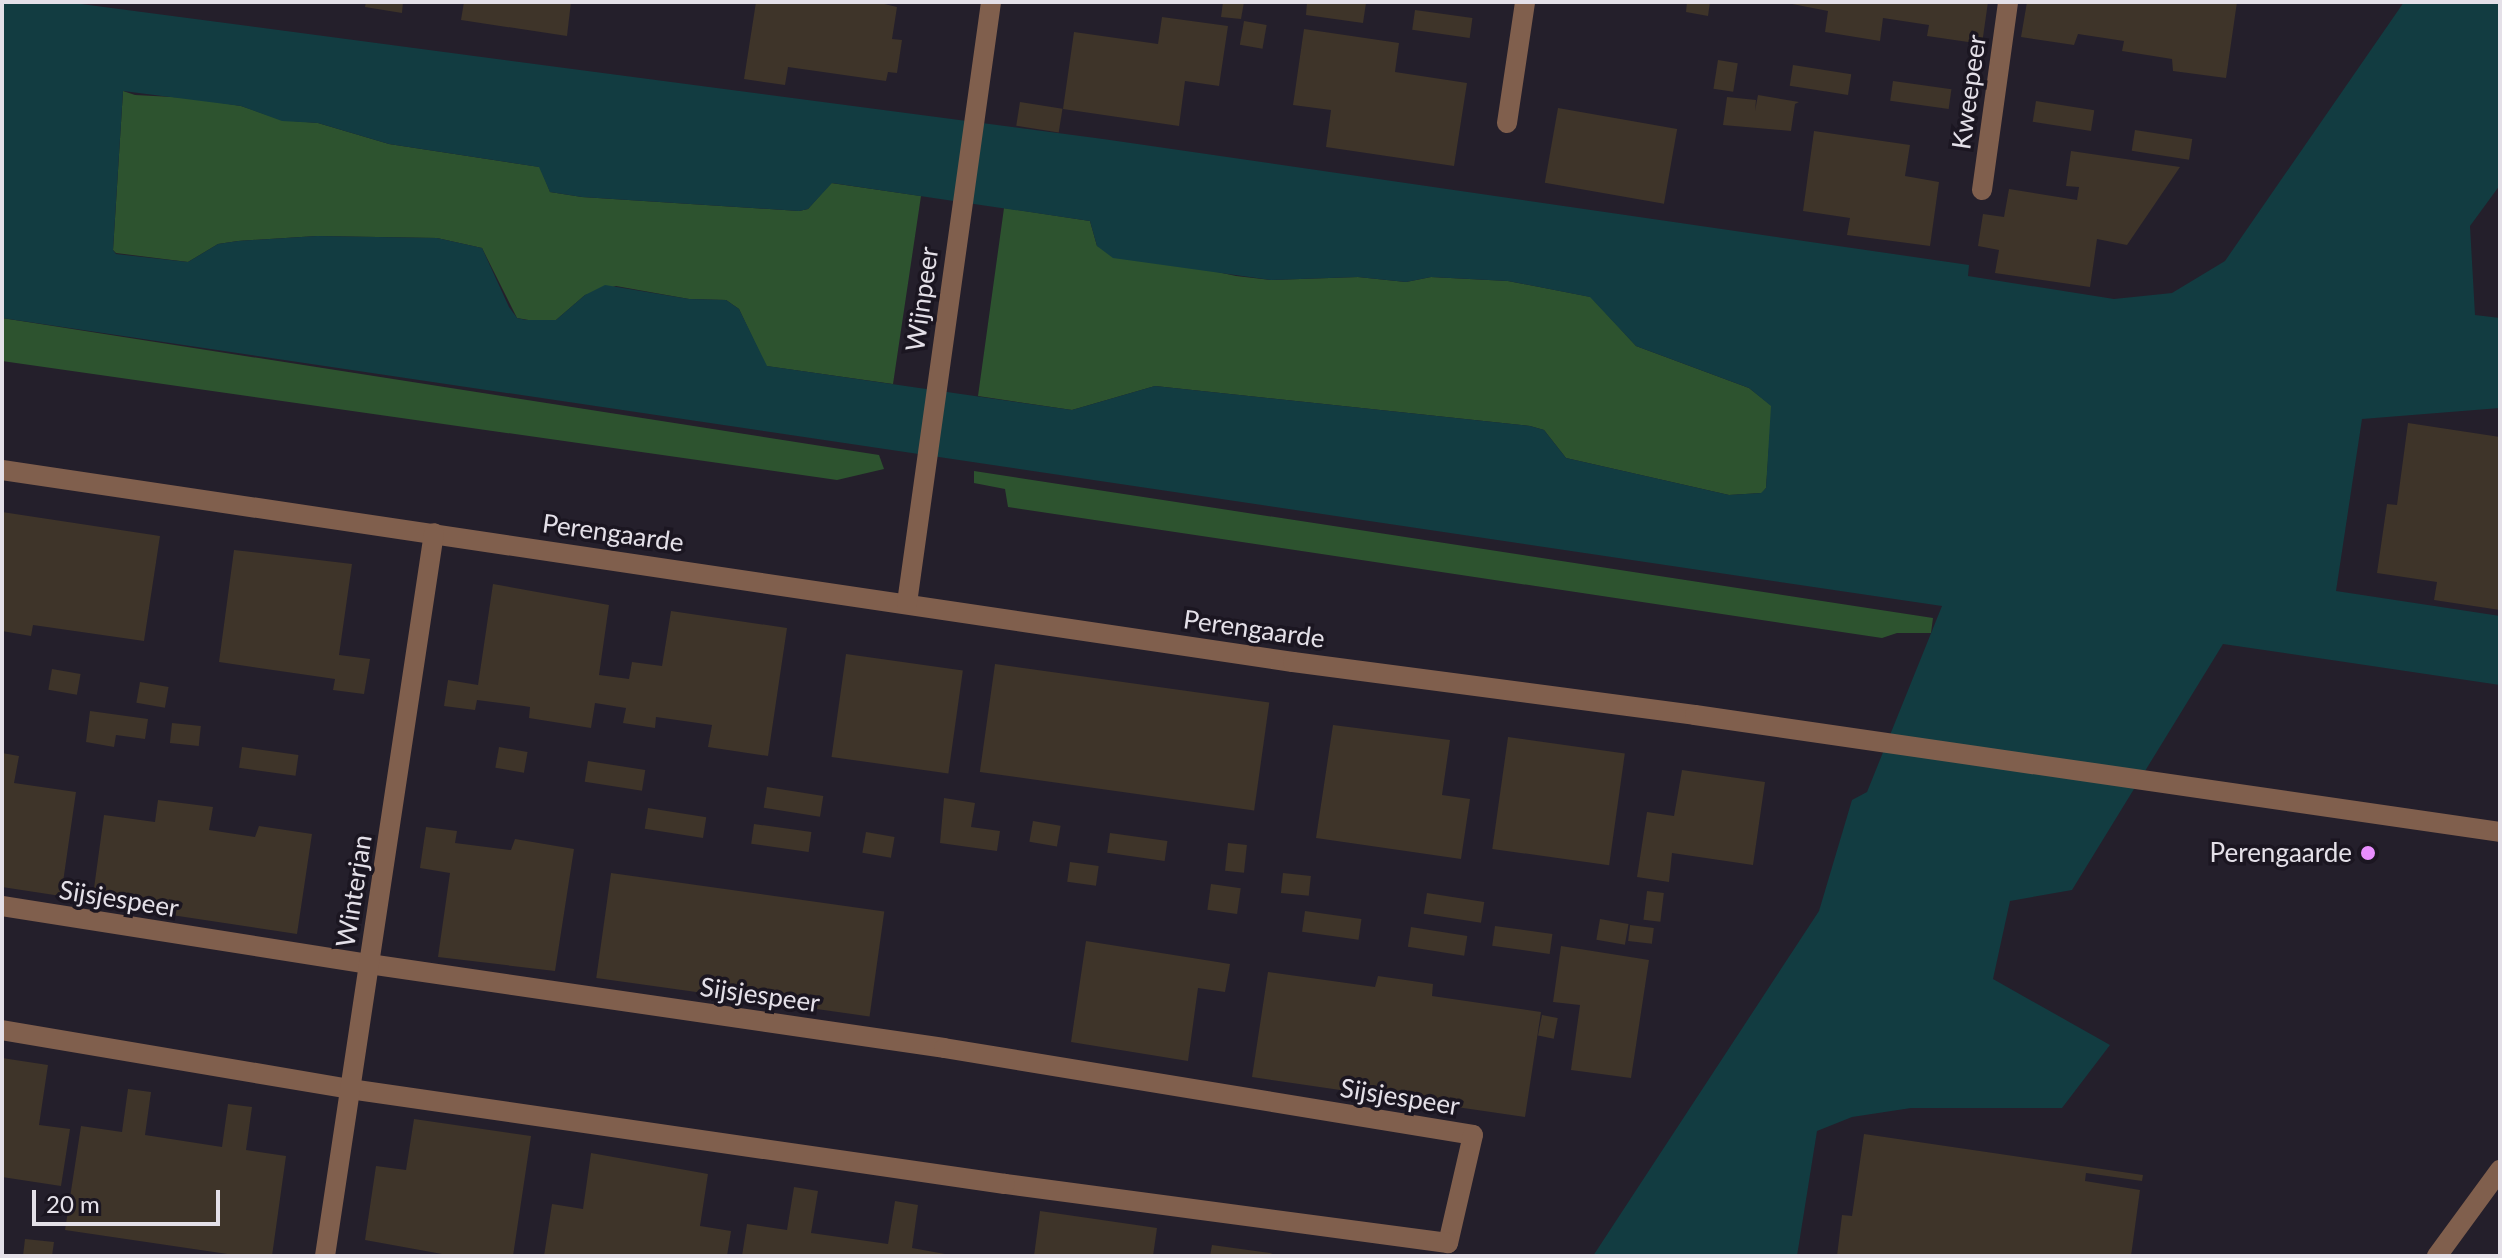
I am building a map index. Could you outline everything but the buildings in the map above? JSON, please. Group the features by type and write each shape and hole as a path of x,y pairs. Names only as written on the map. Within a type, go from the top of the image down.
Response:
{"street":[{"name":"Wijnpeer","path":"907,603 991,2"},
{"path":"1507,123 1525,2"},
{"name":"Kweepeer","path":"1982,190 2008,2"},
{"name":"Perengaarde","path":"2,470 1293,662 1695,715 1862,742 2500,832"},
{"name":"Winterjan","path":"325,1256 434,533"},
{"name":"Sijsjespeer","path":"2,906 369,964 944,1048 1473,1135 1448,1243 1005,1184 350,1089 2,1030"},
{"path":"2437,1256 2500,1170"}],"green space":[{"path":"123,91 135,95 191,98 241,106 282,120 318,123 389,144 540,167 550,192 582,197 799,211 808,209 831,183 921,196 893,384 766,366 739,309 726,300 689,299 616,286 585,295 556,320 546,323 517,318 482,248 437,238 317,236 238,241 218,244 188,262 116,253 113,250"},
{"path":"1004,208 1090,221 1097,246 1236,276 1271,280 1358,277 1406,282 1431,277 1508,281 1591,297 1636,346 1749,388 1772,406 1766,488 1762,493 1729,495 1566,458 1544,430 1530,426 1155,386 1072,410 978,396"},
{"path":"2,318 879,455 884,469 837,480 2,361"},
{"path":"974,471 1933,618 1931,633 1897,633 1882,638 1008,507 1005,489 974,483"}],"shaded area":[{"path":"2,2 66,2 1103,139 1969,265 1968,276 2114,299 2172,293 2225,261 2404,2 2500,2 2500,185 2470,226 2475,315 2500,318 2500,408 2362,419 2336,591 2500,616 2500,685 2223,644 2072,890 2010,901 1993,979 2110,1045 2062,1108 1911,1108 1852,1117 1817,1131 1797,1256 1593,1256 1819,911 1852,800 1867,792 1942,606 2,318","holes":["123,91 241,106 282,121 318,123 389,144 539,167 550,192 582,197 799,211 808,209 832,183 1090,221 1097,246 1113,258 1271,280 1358,277 1406,282 1431,277 1508,281 1590,297 1636,346 1749,388 1771,406 1766,488 1761,493 1729,495 1566,458 1544,430 1530,426 1155,386 1072,410 767,366 739,309 726,300 689,299 605,285 585,295 556,320 526,320 517,318 509,307 482,248 437,238 317,236 238,241 218,244 188,262 116,254 113,250"]}],"place":[{"name":"Perengaarde","path":"2368,853"}]}
